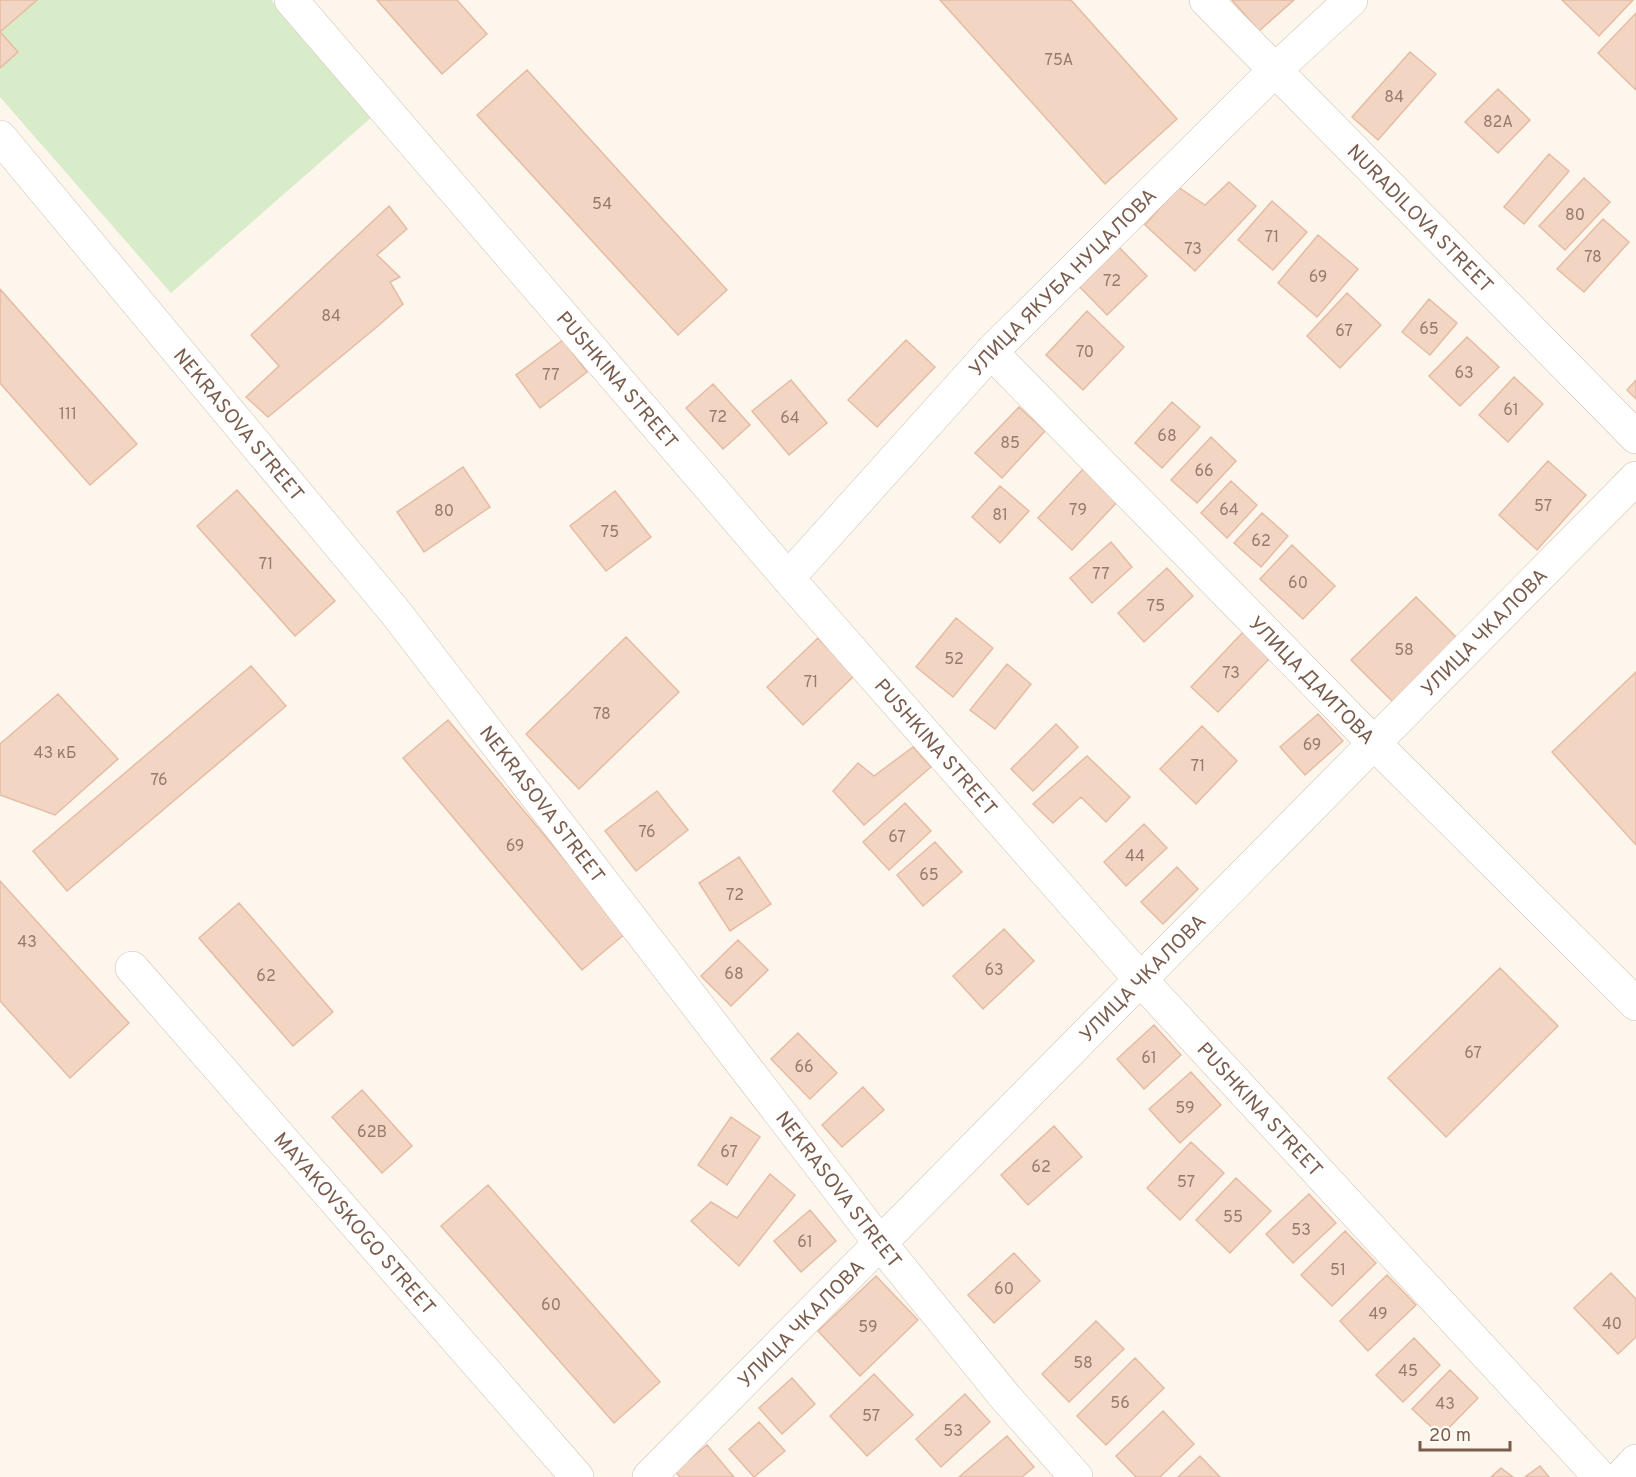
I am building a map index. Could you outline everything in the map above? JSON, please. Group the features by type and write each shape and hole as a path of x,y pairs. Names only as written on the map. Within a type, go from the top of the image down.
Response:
{"street":[{"name":"PUSHKINA STREET","path":"291,0 788,578 1141,980 1600,1477"},
{"name":"NURADILOVA STREET","path":"1206,0 1636,437"},
{"name":"УЛИЦА ЯКУБА НУЦАЛОВА","path":"788,578 990,352 1275,70 1351,0"},
{"name":"NEKRASOVA STREET","path":"0,137 396,613 880,1244 1007,1399 1076,1477"},
{"name":"УЛИЦА ДАИТОВА","path":"990,352 1374,743 1636,1004"},
{"name":"УЛИЦА ЧКАЛОВА","path":"649,1477 1636,478"},
{"name":"MAYAKOVSKOGO STREET","path":"132,968 577,1477"},
{"path":"1621,1477 1636,1461"}],"green space":[{"path":"0,0 271,0 373,116 171,293 0,97"}],"building":[{"path":"0,0 37,0 0,32"},
{"path":"377,0 457,0 487,34 442,74"},
{"path":"940,0 1071,0 1177,119 1105,184"},
{"path":"1232,0 1294,0 1259,31"},
{"path":"1562,0 1633,0 1599,36"},
{"path":"1636,13 1636,90 1598,53"},
{"path":"0,32 18,52 0,68"},
{"path":"1410,52 1436,74 1378,140 1352,117"},
{"path":"527,70 727,290 678,335 477,115"},
{"path":"1498,89 1530,120 1498,153 1465,122"},
{"path":"1549,154 1569,171 1524,224 1504,207"},
{"path":"1584,178 1610,202 1565,250 1539,226"},
{"path":"1229,182 1256,206 1195,271 1145,225 1178,187 1205,205"},
{"path":"1272,201 1307,232 1273,270 1238,240"},
{"path":"389,206 407,229 377,255 400,277 390,282 403,304 268,417 246,397 279,366 251,335"},
{"path":"1603,219 1629,242 1584,292 1557,269"},
{"path":"1318,235 1358,269 1317,317 1278,283"},
{"path":"1116,244 1147,276 1107,315 1076,283"},
{"path":"0,289 137,444 90,485 0,383"},
{"path":"1347,293 1381,325 1340,368 1307,336"},
{"path":"1429,299 1457,323 1430,355 1402,332"},
{"path":"1087,311 1124,347 1083,390 1046,355"},
{"path":"1467,337 1499,367 1460,406 1429,376"},
{"path":"563,340 587,372 540,408 516,375"},
{"path":"906,340 935,367 877,427 848,400"},
{"path":"1514,377 1543,404 1508,442 1479,415"},
{"path":"791,380 827,423 789,455 752,411"},
{"path":"1636,380 1636,399 1627,390"},
{"path":"713,384 750,425 723,449 686,408"},
{"path":"1172,402 1200,427 1162,468 1135,443"},
{"path":"1019,407 1045,431 1002,478 975,453"},
{"path":"1211,437 1236,461 1197,503 1171,480"},
{"path":"1548,461 1586,495 1537,550 1499,515"},
{"path":"463,467 490,507 424,552 397,512"},
{"path":"1084,468 1119,500 1072,550 1038,518"},
{"path":"1231,481 1257,505 1227,538 1201,513"},
{"path":"1000,486 1029,511 1000,543 972,517"},
{"path":"237,490 335,601 295,636 197,526"},
{"path":"615,491 651,537 606,571 570,526"},
{"path":"1262,513 1288,536 1261,567 1234,543"},
{"path":"1111,542 1132,567 1092,603 1070,578"},
{"path":"1292,545 1335,586 1303,619 1260,579"},
{"path":"1167,568 1193,596 1144,642 1118,613"},
{"path":"1416,597 1457,638 1393,702 1351,660"},
{"path":"956,618 993,648 953,697 916,667"},
{"path":"1244,631 1271,657 1218,712 1191,687"},
{"path":"626,637 679,692 579,789 526,734"},
{"path":"818,638 854,676 803,725 767,687"},
{"path":"1007,664 1031,684 995,729 970,710"},
{"path":"251,666 286,706 67,891 33,851"},
{"path":"1636,672 1636,845 1552,752"},
{"path":"58,694 118,759 55,815 0,795 0,744"},
{"path":"1318,714 1343,741 1305,775 1280,747"},
{"path":"448,720 626,933 582,970 403,758"},
{"path":"1056,724 1078,747 1033,791 1011,769"},
{"path":"1202,726 1237,761 1196,804 1160,769"},
{"path":"913,747 931,767 864,825 833,791 858,763 874,776"},
{"path":"1087,756 1130,797 1106,822 1081,797 1053,823 1033,804"},
{"path":"657,791 688,830 636,871 605,831"},
{"path":"905,803 931,831 889,870 863,842"},
{"path":"1144,824 1167,848 1126,886 1104,862"},
{"path":"935,842 962,872 923,906 897,875"},
{"path":"739,857 771,904 730,931 699,883"},
{"path":"1177,867 1198,889 1163,924 1141,902"},
{"path":"0,881 129,1023 70,1078 0,1001"},
{"path":"239,903 333,1012 293,1046 199,938"},
{"path":"1004,929 1034,961 983,1009 953,976"},
{"path":"738,940 768,970 731,1006 701,976"},
{"path":"1500,968 1558,1026 1446,1137 1388,1078"},
{"path":"1154,1025 1181,1055 1144,1089 1117,1059"},
{"path":"798,1033 837,1073 810,1099 771,1059"},
{"path":"1191,1072 1221,1105 1180,1143 1149,1109"},
{"path":"863,1087 884,1110 842,1147 822,1125"},
{"path":"362,1090 412,1146 382,1173 332,1117"},
{"path":"731,1117 760,1137 727,1185 698,1165"},
{"path":"1054,1126 1082,1157 1028,1205 1001,1175"},
{"path":"1191,1142 1224,1173 1180,1220 1147,1188"},
{"path":"770,1174 795,1195 739,1266 691,1221 711,1202 737,1218"},
{"path":"1236,1178 1271,1211 1230,1253 1196,1220"},
{"path":"488,1185 660,1382 614,1423 441,1226"},
{"path":"1309,1194 1336,1223 1293,1263 1266,1234"},
{"path":"810,1210 836,1241 801,1272 774,1241"},
{"path":"1345,1231 1376,1263 1332,1306 1301,1275"},
{"path":"1014,1253 1040,1281 994,1323 968,1295"},
{"path":"1611,1273 1636,1299 1636,1337 1618,1354 1574,1308"},
{"path":"1387,1275 1416,1305 1368,1351 1340,1321"},
{"path":"876,1276 918,1320 860,1376 818,1331"},
{"path":"1096,1321 1124,1349 1069,1402 1042,1374"},
{"path":"1414,1338 1440,1365 1403,1402 1376,1375"},
{"path":"1135,1358 1164,1388 1106,1445 1077,1416"},
{"path":"1450,1370 1478,1398 1441,1436 1412,1409"},
{"path":"874,1374 913,1415 867,1456 830,1416"},
{"path":"792,1378 815,1404 782,1434 759,1408"},
{"path":"965,1394 990,1422 941,1467 916,1439"},
{"path":"1163,1411 1194,1444 1160,1477 1136,1477 1116,1456"},
{"path":"759,1422 785,1451 754,1477 729,1449"},
{"path":"1007,1436 1034,1467 1022,1477 959,1477"},
{"path":"707,1445 734,1477 680,1477 675,1471"},
{"path":"1200,1456 1220,1477 1178,1477"},
{"path":"1540,1466 1549,1477 1525,1477"},
{"path":"1501,1468 1513,1477 1491,1477"}]}
